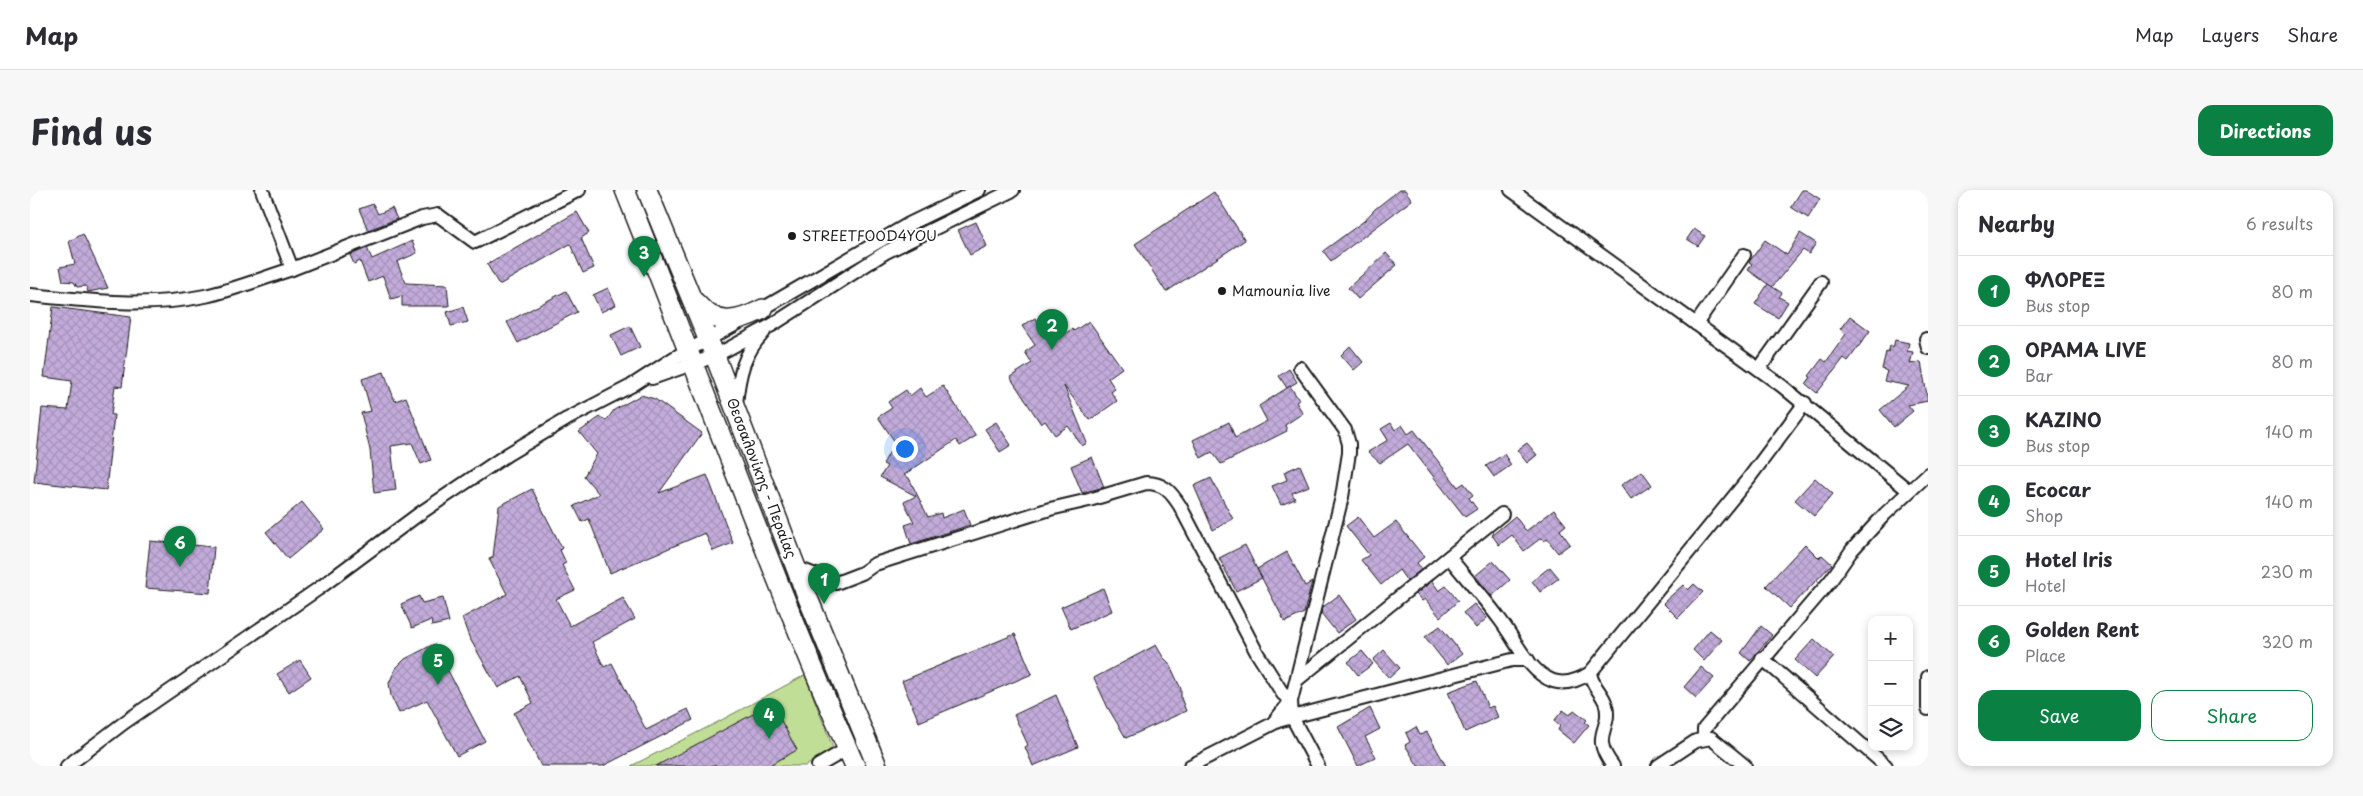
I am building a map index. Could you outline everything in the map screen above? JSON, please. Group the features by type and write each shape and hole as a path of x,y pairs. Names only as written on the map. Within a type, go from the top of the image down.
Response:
{"main road":[{"name":"Θεσσαλονίκης - Περαίας","path":"625,190 763,542 855,766"},
{"name":"Θεσσαλονίκης - Περαίας","path":"647,190 711,348 795,567 877,766"},
{"path":"690,296 713,318 725,321 767,317"}],"street":[{"path":"262,190 292,269"},
{"path":"30,295 104,302 151,303 205,296 292,269 422,218 438,215 475,242 579,190"},
{"path":"692,357 767,317 892,233 979,190"},
{"path":"67,766 133,716 318,589 419,514 508,454 567,419 711,348 886,252 1013,190"},
{"path":"1511,190 1805,403 1908,491"},
{"path":"1696,324 1744,255"},
{"path":"1759,369 1821,282"},
{"path":"736,414 738,379 746,355 767,317"},
{"path":"1300,368 1336,416 1345,430 1349,444 1342,497 1291,702 1292,716 1318,766"},
{"path":"1570,682 1590,673 1743,485 1805,403"},
{"path":"1704,738 1704,729 1762,658 1831,580 1852,550 1908,491 1928,474"},
{"path":"795,567 836,583 862,573 875,564 1016,519 1146,483 1156,483 1165,487 1173,494 1256,653 1283,694 1291,702"},
{"path":"1298,679 1502,514"},
{"path":"1449,558 1499,618 1528,660 1544,676 1559,682 1570,682 1594,688"},
{"path":"1762,658 1886,766"},
{"path":"1190,766 1292,716 1512,660 1528,660"},
{"path":"1590,673 1594,688 1606,705 1601,739 1603,753 1613,766"},
{"path":"1928,678 1928,709"},
{"path":"1273,724 1291,702"},
{"path":"1658,766 1704,738 1711,738 1720,744 1745,766"},
{"path":"818,766 847,749"}],"green space":[{"path":"805,675 833,748 806,766 631,766 716,723"}],"building":[{"path":"1399,190 1405,190 1412,200 1331,261 1323,251 1364,221 1375,209"},
{"path":"1802,190 1806,190 1820,199 1808,218 1791,207"},
{"path":"1214,192 1245,240 1166,292 1135,244"},
{"path":"373,204 378,214 392,208 397,219 368,230 359,209"},
{"path":"577,212 589,233 581,238 594,268 583,273 570,244 499,285 487,264"},
{"path":"976,222 987,246 970,255 958,230"},
{"path":"1694,229 1705,236 1698,246 1687,239"},
{"path":"1800,233 1816,243 1809,254 1803,250 1772,287 1748,270 1752,264 1749,262 1765,240 1787,255"},
{"path":"83,234 108,288 88,292 86,286 77,287 74,282 63,281 60,267 75,264 69,241"},
{"path":"412,241 417,253 397,262 406,283 447,285 449,306 402,306 402,296 391,299 383,276 368,282 360,261 354,264 350,255 367,248 372,259"},
{"path":"1386,253 1397,265 1358,299 1348,288"},
{"path":"1768,284 1782,293 1779,297 1788,302 1778,318 1755,304"},
{"path":"608,288 616,305 601,312 593,295"},
{"path":"566,291 577,312 518,343 507,322"},
{"path":"53,307 131,317 122,387 115,386 111,415 114,415 106,490 34,482 42,408 68,410 72,381 44,377"},
{"path":"463,307 468,322 451,326 447,312"},
{"path":"1850,316 1870,331 1848,361 1844,358 1817,393 1806,384 1811,377 1809,376 1822,359 1826,362 1846,334 1840,329"},
{"path":"1035,318 1048,337 1058,330 1062,336 1089,321 1122,368 1108,378 1115,389 1111,392 1117,401 1090,420 1064,386 1087,443 1082,446 1068,426 1055,435 1045,421 1041,424 1010,377 1032,363 1025,352 1035,345 1022,326"},
{"path":"630,326 640,347 621,356 611,335"},
{"path":"1895,340 1909,343 1907,351 1913,352 1910,364 1921,362 1928,401 1908,405 1913,411 1894,427 1880,410 1909,386 1884,381 1887,371 1882,369 1886,352 1888,353 1890,346 1893,348"},
{"path":"1350,346 1363,362 1354,370 1341,355"},
{"path":"1289,369 1297,382 1287,388 1279,376"},
{"path":"384,372 395,401 406,397 431,460 421,464 412,443 391,446 396,490 374,493 370,450 361,413 371,411 362,379"},
{"path":"943,386 976,436 960,446 956,440 904,475 909,478 928,517 941,513 942,518 964,509 970,525 911,544 905,525 914,522 904,502 916,496 880,477 887,466 883,464 895,442 878,417 892,408 888,402 906,390 910,396 920,388 926,397"},
{"path":"1290,386 1299,400 1296,402 1303,413 1285,425 1287,431 1221,464 1212,452 1201,458 1193,440 1229,422 1235,438 1267,421 1259,406"},
{"path":"641,395 655,399 702,433 659,493 707,475 733,543 713,551 705,533 610,573 589,519 582,522 574,506 599,494 584,476 597,454 579,432 600,417 606,421 614,410"},
{"path":"996,422 1011,445 1000,452 985,429"},
{"path":"1391,423 1395,430 1402,425 1408,434 1414,430 1458,487 1464,483 1473,495 1469,498 1477,509 1465,517 1408,444 1380,463 1368,452 1388,440 1381,429"},
{"path":"1527,443 1537,455 1527,463 1517,450"},
{"path":"1504,454 1511,465 1494,477 1486,466"},
{"path":"1092,457 1104,487 1082,493 1071,466"},
{"path":"1300,465 1309,486 1292,493 1295,499 1281,505 1272,486 1287,480 1284,472"},
{"path":"1642,471 1652,485 1631,499 1621,485"},
{"path":"1211,478 1233,519 1213,530 1194,486"},
{"path":"1815,478 1833,494 1814,516 1795,500"},
{"path":"532,489 562,548 560,550 566,563 562,565 575,590 556,599 570,626 623,598 635,619 592,642 604,667 612,663 646,730 688,709 693,720 603,766 541,766 514,713 533,703 520,676 498,688 469,637 462,618 507,594 489,559 493,557 499,506"},
{"path":"302,502 324,529 288,559 266,532"},
{"path":"1554,510 1566,525 1560,530 1570,544 1558,553 1547,539 1544,541 1541,538 1524,551 1512,535 1499,545 1492,535 1515,516 1526,531"},
{"path":"1358,517 1374,538 1396,522 1424,557 1417,563 1422,569 1407,581 1399,570 1381,585 1361,560 1369,555 1346,526"},
{"path":"150,541 214,547 210,593 145,588"},
{"path":"1805,544 1819,558 1822,555 1832,564 1790,608 1766,586"},
{"path":"1245,545 1257,569 1287,552 1305,586 1312,582 1304,613 1285,622 1262,578 1236,591 1219,558"},
{"path":"1493,561 1510,580 1492,596 1475,576"},
{"path":"1550,567 1559,578 1540,592 1532,581"},
{"path":"1432,581 1439,591 1446,586 1458,601 1440,617 1425,599 1422,601 1416,594"},
{"path":"1694,584 1703,592 1678,618 1663,603 1683,585 1688,590"},
{"path":"1103,588 1112,611 1071,629 1061,607"},
{"path":"1339,595 1356,619 1337,633 1321,613 1323,607"},
{"path":"419,596 422,603 443,598 449,622 432,626 431,620 412,628 401,604"},
{"path":"1474,604 1487,618 1476,628 1463,613"},
{"path":"1440,626 1462,654 1447,665 1425,637"},
{"path":"1761,626 1772,635 1750,661 1741,653"},
{"path":"1710,630 1722,640 1704,661 1693,650"},
{"path":"1015,634 1032,674 919,722 902,681"},
{"path":"1814,639 1834,657 1815,678 1795,660"},
{"path":"434,644 485,741 457,756 427,700 399,713 391,696 389,683 396,668 405,659"},
{"path":"1156,645 1169,663 1181,689 1181,698 1186,711 1126,738 1108,708 1094,678"},
{"path":"1384,650 1400,668 1389,678 1373,660"},
{"path":"1362,651 1373,664 1358,675 1348,662"},
{"path":"300,660 311,677 289,692 277,674"},
{"path":"1701,667 1714,678 1696,698 1684,687"},
{"path":"1477,681 1488,708 1493,706 1498,717 1465,732 1448,692"},
{"path":"1056,695 1078,747 1033,766 1025,747 1028,745 1014,715"},
{"path":"772,704 797,750 768,766 656,766"},
{"path":"1370,708 1380,729 1365,737 1376,757 1358,766 1338,727"},
{"path":"1563,710 1570,715 1574,710 1587,720 1585,722 1589,725 1574,743 1558,730 1560,726 1554,721"},
{"path":"1416,727 1420,735 1427,732 1446,766 1418,766 1405,745 1410,742 1406,733"}],"place":[{"name":"STREETFOOD4YOU","path":"792,236"},
{"name":"ΚΑΖΙΝΟ","path":"644,277"},
{"name":"Mamounia live","path":"1222,291"},
{"name":"ΟΡΑΜΑ LIVE","path":"1052,350"},
{"name":"Golden Rent","path":"180,567"},
{"name":"ΦΛΟΡΕΞ","path":"824,604"},
{"name":"Hotel Iris","path":"438,685"},
{"name":"Ecocar","path":"769,739"}]}
